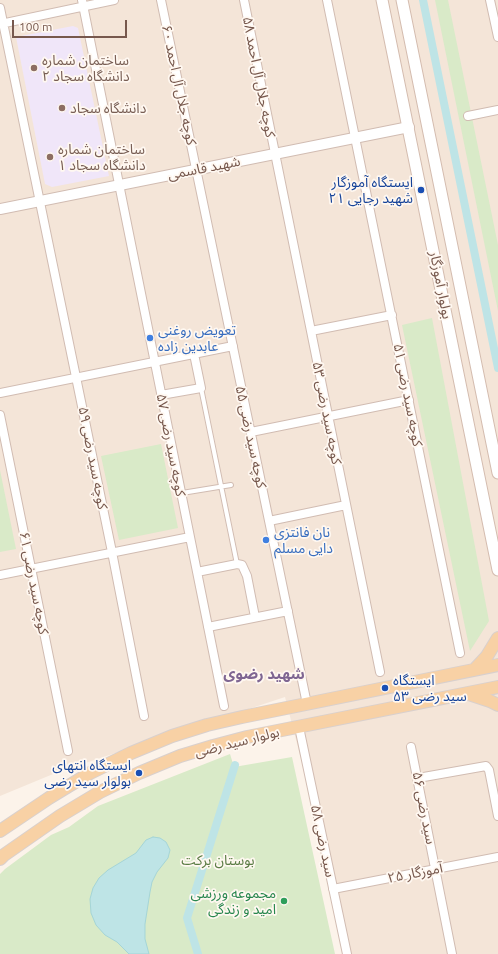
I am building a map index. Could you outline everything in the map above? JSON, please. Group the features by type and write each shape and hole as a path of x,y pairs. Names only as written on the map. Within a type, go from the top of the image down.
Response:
{"main road":[{"name":"بولوار آموزگار","path":"382,0 498,570"},
{"name":"بولوار آموزگار","path":"402,0 498,473"},
{"path":"474,670 487,656 498,638"},
{"name":"بولوار سید رضی","path":"0,832 48,798 90,773 131,753 172,736 242,716 498,665"},
{"name":"بولوار سید رضی","path":"0,859 60,816 100,792 139,773 180,756 246,737 498,687"},
{"path":"468,693 498,705"}],"street":[{"path":"2,24 82,3 114,0"},
{"name":"کوچه جلال آل احمد ۶۰","path":"161,0 196,169"},
{"name":"کوچه جلال آل احمد ۵۸","path":"244,0 275,154"},
{"name":"کوچه سید رضی ۵۱","path":"327,0 460,653"},
{"path":"490,0 498,37"},
{"name":"کوچه سید رضی ۵۷","path":"82,3 224,706"},
{"name":"کوچه سید رضی ۵۹","path":"0,8 2,24 112,552 144,716"},
{"path":"468,116 498,110"},
{"name":"شهید قاسمی","path":"0,209 409,127"},
{"name":"کوچه سید رضی ۵۳","path":"275,154 380,672"},
{"name":"کوچه سید رضی ۵۵","path":"196,169 307,704"},
{"path":"311,331 392,315"},
{"path":"0,393 233,346"},
{"path":"161,395 201,388 194,354"},
{"path":"251,432 409,400"},
{"name":"کوچه سید رضی ۶۱","path":"0,415 68,751"},
{"path":"269,521 346,505"},
{"path":"0,575 190,536"},
{"path":"197,572 237,564 242,565 247,576 255,617"},
{"path":"208,627 288,611"},
{"name":"سید رضی ۵۸","path":"300,727 347,954"},
{"name":"سید رضی ۵۶","path":"411,747 452,954"},
{"path":"418,778 486,766 489,770 498,816"},
{"name":"آموزگار ۲۵","path":"333,889 498,857"}],"lane":[{"path":"201,388 237,564"},
{"path":"181,493 231,485"}],"shaded area":[{"path":"0,0 498,0 498,954 351,954 285,697 58,772 0,796"},
{"name":"دانشگاه سجاد","path":"73,26 78,28 109,176 52,187 45,184 16,37"}],"green space":[{"path":"435,0 448,0 498,245 498,311"},
{"path":"432,318 489,621 470,651 402,325"},
{"path":"161,444 178,528 119,540 101,456"},
{"path":"0,470 16,549 0,552"},
{"name":"بوستان برکت","path":"230,754 234,767 292,757 335,954 0,954 0,874 5,869 51,835 69,827 98,806"}],"water":[{"path":"153,837 160,838 166,842 170,850 168,858 157,872 152,882 145,924 145,939 149,954 129,954 117,942 105,935 96,925 91,913 90,899 93,888 99,878 108,870 136,853 146,840"}],"waterway":[{"path":"423,0 498,368"},
{"path":"198,954 187,918 235,765"}],"place":[{"name":"ساختمان شماره ۲ دانشگاه سجاد","path":"34,68"},
{"name":"دانشگاه سجاد","path":"62,108"},
{"name":"ساختمان شماره ۱ دانشگاه سجاد","path":"50,157"},
{"name":"ایستگاه آموزگار شهید رجایی ۲۱","path":"421,190"},
{"name":"تعویض روغنی عابدین زاده","path":"150,338"},
{"name":"نان فانتزی دایی مسلم","path":"266,540"},
{"name":"ایستگاه سید رضی ۵۳","path":"385,688"},
{"name":"ایستگاه انتهای بولوار سید رضی","path":"139,773"},
{"name":"مجموعه ورزشی امید و زندگی","path":"284,901"}],"district":[{"name":"شهید رضوی","path":"264,674"}]}
